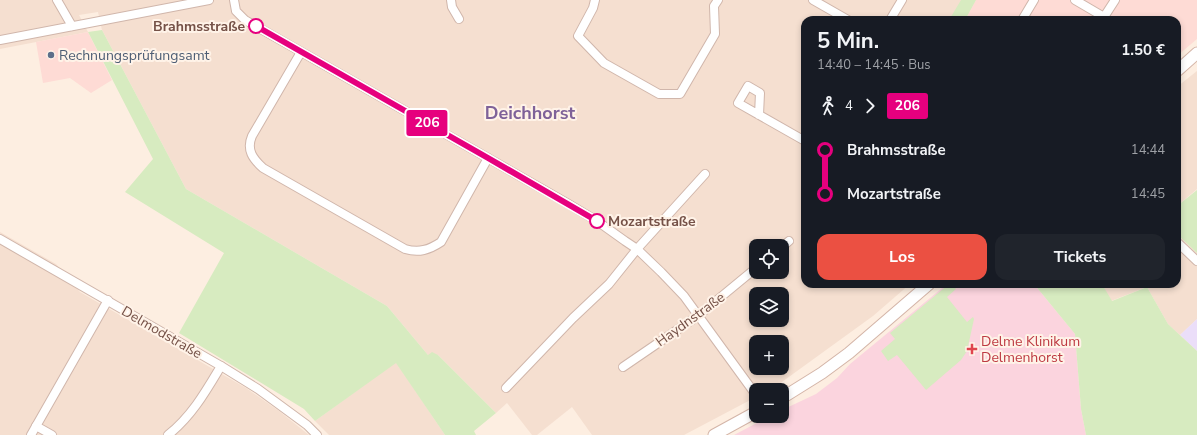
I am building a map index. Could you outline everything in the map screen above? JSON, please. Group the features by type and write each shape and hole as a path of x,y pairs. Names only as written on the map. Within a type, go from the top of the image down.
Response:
{"main road":[{"path":"1181,67 1197,53"},
{"path":"789,394 822,374 924,288"},
{"path":"714,435 749,416"}],"street":[{"path":"57,0 72,26"},
{"path":"0,40 209,0"},
{"path":"234,0 236,11 245,20 597,221 637,250 680,291 749,385"},
{"path":"451,0 452,6 459,19"},
{"path":"595,0 593,8 578,36 604,63 659,94 680,94 715,34 714,6 718,0"},
{"path":"813,0 841,16"},
{"path":"892,16 902,0"},
{"path":"1024,16 1034,0"},
{"path":"1075,0 1102,16"},
{"path":"1105,16 1116,0"},
{"path":"301,52 252,136 250,142 249,149 251,154 255,161 263,168 405,248 412,251 421,251 430,249 441,242 488,158"},
{"path":"759,115 801,139"},
{"path":"506,388 574,318 610,284 637,250 705,174"},
{"name":"Delmodstraße","path":"0,239 221,366 258,389 308,425 317,435"},
{"path":"1181,246 1197,261"},
{"name":"Haydnstraße","path":"622,367 699,315 749,274"},
{"path":"30,435 108,300"},
{"path":"168,435 190,414 205,394 221,366"},
{"path":"36,426 52,435"}],"shaded area":[{"path":"0,0 976,0 967,16 801,16 801,288 905,288 873,316 781,383 749,383 749,401 684,435 592,435 572,407 537,435 532,435 507,403 496,413 438,355 428,355 387,306 186,189 102,30 98,12 79,15 88,32 0,49"},
{"path":"976,0 1197,0 1197,39 1181,53 1181,16 967,16"},
{"path":"88,32 112,80 91,93 70,78 43,83 36,42"},
{"path":"1197,71 1197,189 1181,203 1181,84"},
{"path":"0,232 56,264 80,292 246,388 279,411 309,435 0,435"},
{"path":"1181,238 1197,253 1197,319 1180,335 1168,324 1148,288 1181,288"},
{"name":"Delme Klinikum Delmenhorst","path":"942,288 1037,288 1075,334 1081,409 1086,435 734,435 757,423 789,423 789,407 816,394 837,378 850,364"},
{"path":"1104,288 1144,288 1111,301"},
{"path":"1197,319 1197,351 1180,335"},
{"path":"396,362 445,435 329,435 315,421"}],"green space":[{"path":"961,0 976,0 967,16 951,16"},
{"path":"102,30 186,189 387,306 428,355 432,352 438,355 496,413 474,431 476,435 445,435 396,363 315,421 304,409 179,333 224,253 125,192 153,159 88,32"},
{"path":"1197,190 1197,253 1181,238 1181,203"},
{"path":"944,288 955,288 956,289 947,297 967,322 973,317 974,319 967,351 961,360 926,390 897,355 888,361 881,351 895,339 890,333"},
{"path":"1037,288 1104,288 1112,301 1148,288 1168,324 1197,351 1197,435 1086,435 1081,409 1075,334"}],"bus line":[{"name":"206","path":"256,26 597,221"}],"place":[{"name":"Brahmsstraße","path":"256,26"},
{"name":"Rechnungsprüfungsamt","path":"51,55"},
{"name":"Mozartstraße","path":"597,221"},
{"name":"Delme Klinikum Delmenhorst","path":"972,349"}],"district":[{"name":"Deichhorst","path":"530,113"}]}
